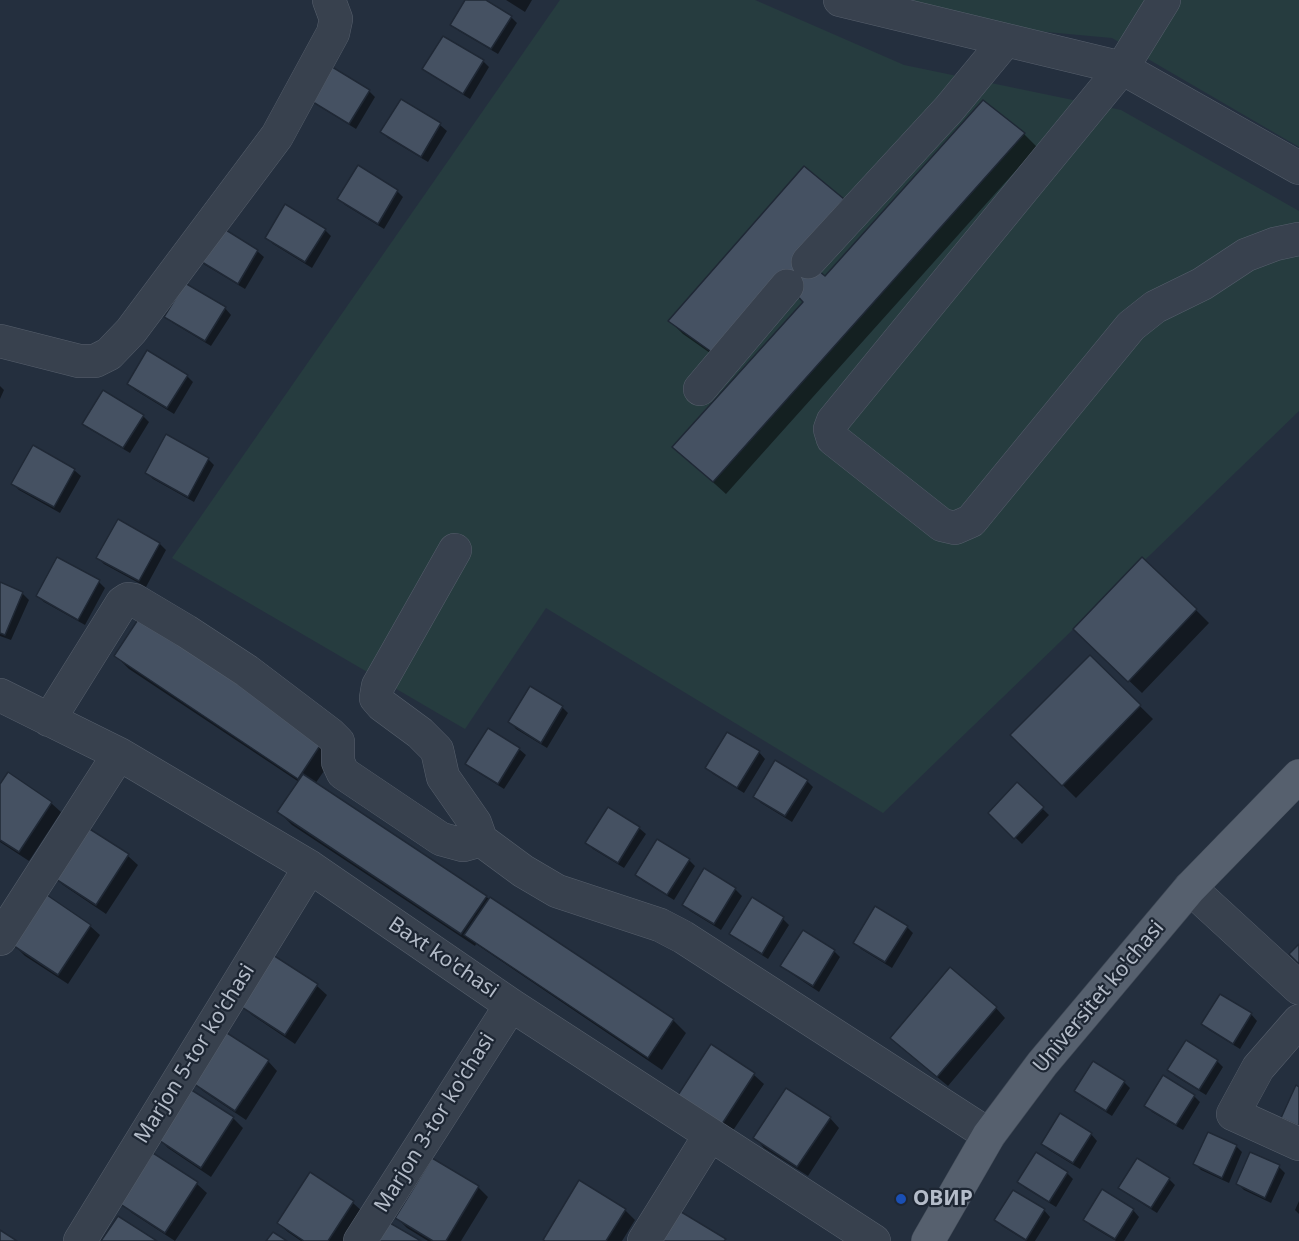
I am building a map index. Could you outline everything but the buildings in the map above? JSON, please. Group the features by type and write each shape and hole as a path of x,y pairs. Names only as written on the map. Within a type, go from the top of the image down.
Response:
{"main road":[{"name":"Universitet ko'chasi","path":"928,1241 988,1135 1042,1064 1190,888 1299,776"}],"street":[{"path":"0,341 79,361 95,361 109,354 131,331 277,136 333,33 336,19 329,0"},
{"path":"840,0 1122,68 1299,168"},
{"path":"1164,0 1122,68 833,421 830,429 833,439 942,525 955,528 971,521 1131,326 1155,307 1202,284 1246,255 1275,244 1299,239"},
{"path":"700,390 798,274 949,109 1006,40"},
{"path":"455,550 378,686 376,698 420,733 437,750 443,777 475,823 481,840 523,871 557,891 660,925 683,937 988,1135"},
{"path":"49,720 122,603 128,599 134,600 247,670 330,734 338,742 338,762 343,773 441,839 463,845 481,840"},
{"name":"Baxt ko'chasi","path":"0,695 119,754 310,867 511,1005 874,1241"},
{"path":"0,939 119,754"},
{"name":"Marjon 5-tor ko'chasi","path":"80,1241 310,867"},
{"path":"1190,888 1299,988"},
{"name":"Marjon 3-tor ko'chasi","path":"360,1241 511,1005"},
{"path":"1299,1021 1258,1068 1233,1114 1299,1144"},
{"path":"644,1241 710,1136"}],"green space":[{"path":"560,0 755,0 904,65 1121,110 1299,211 1299,411 883,813 546,608 465,729 172,558"},
{"path":"899,0 1299,0 1299,147 1112,38 949,23"}],"place":[{"name":"ОВИР","path":"901,1199"}]}
